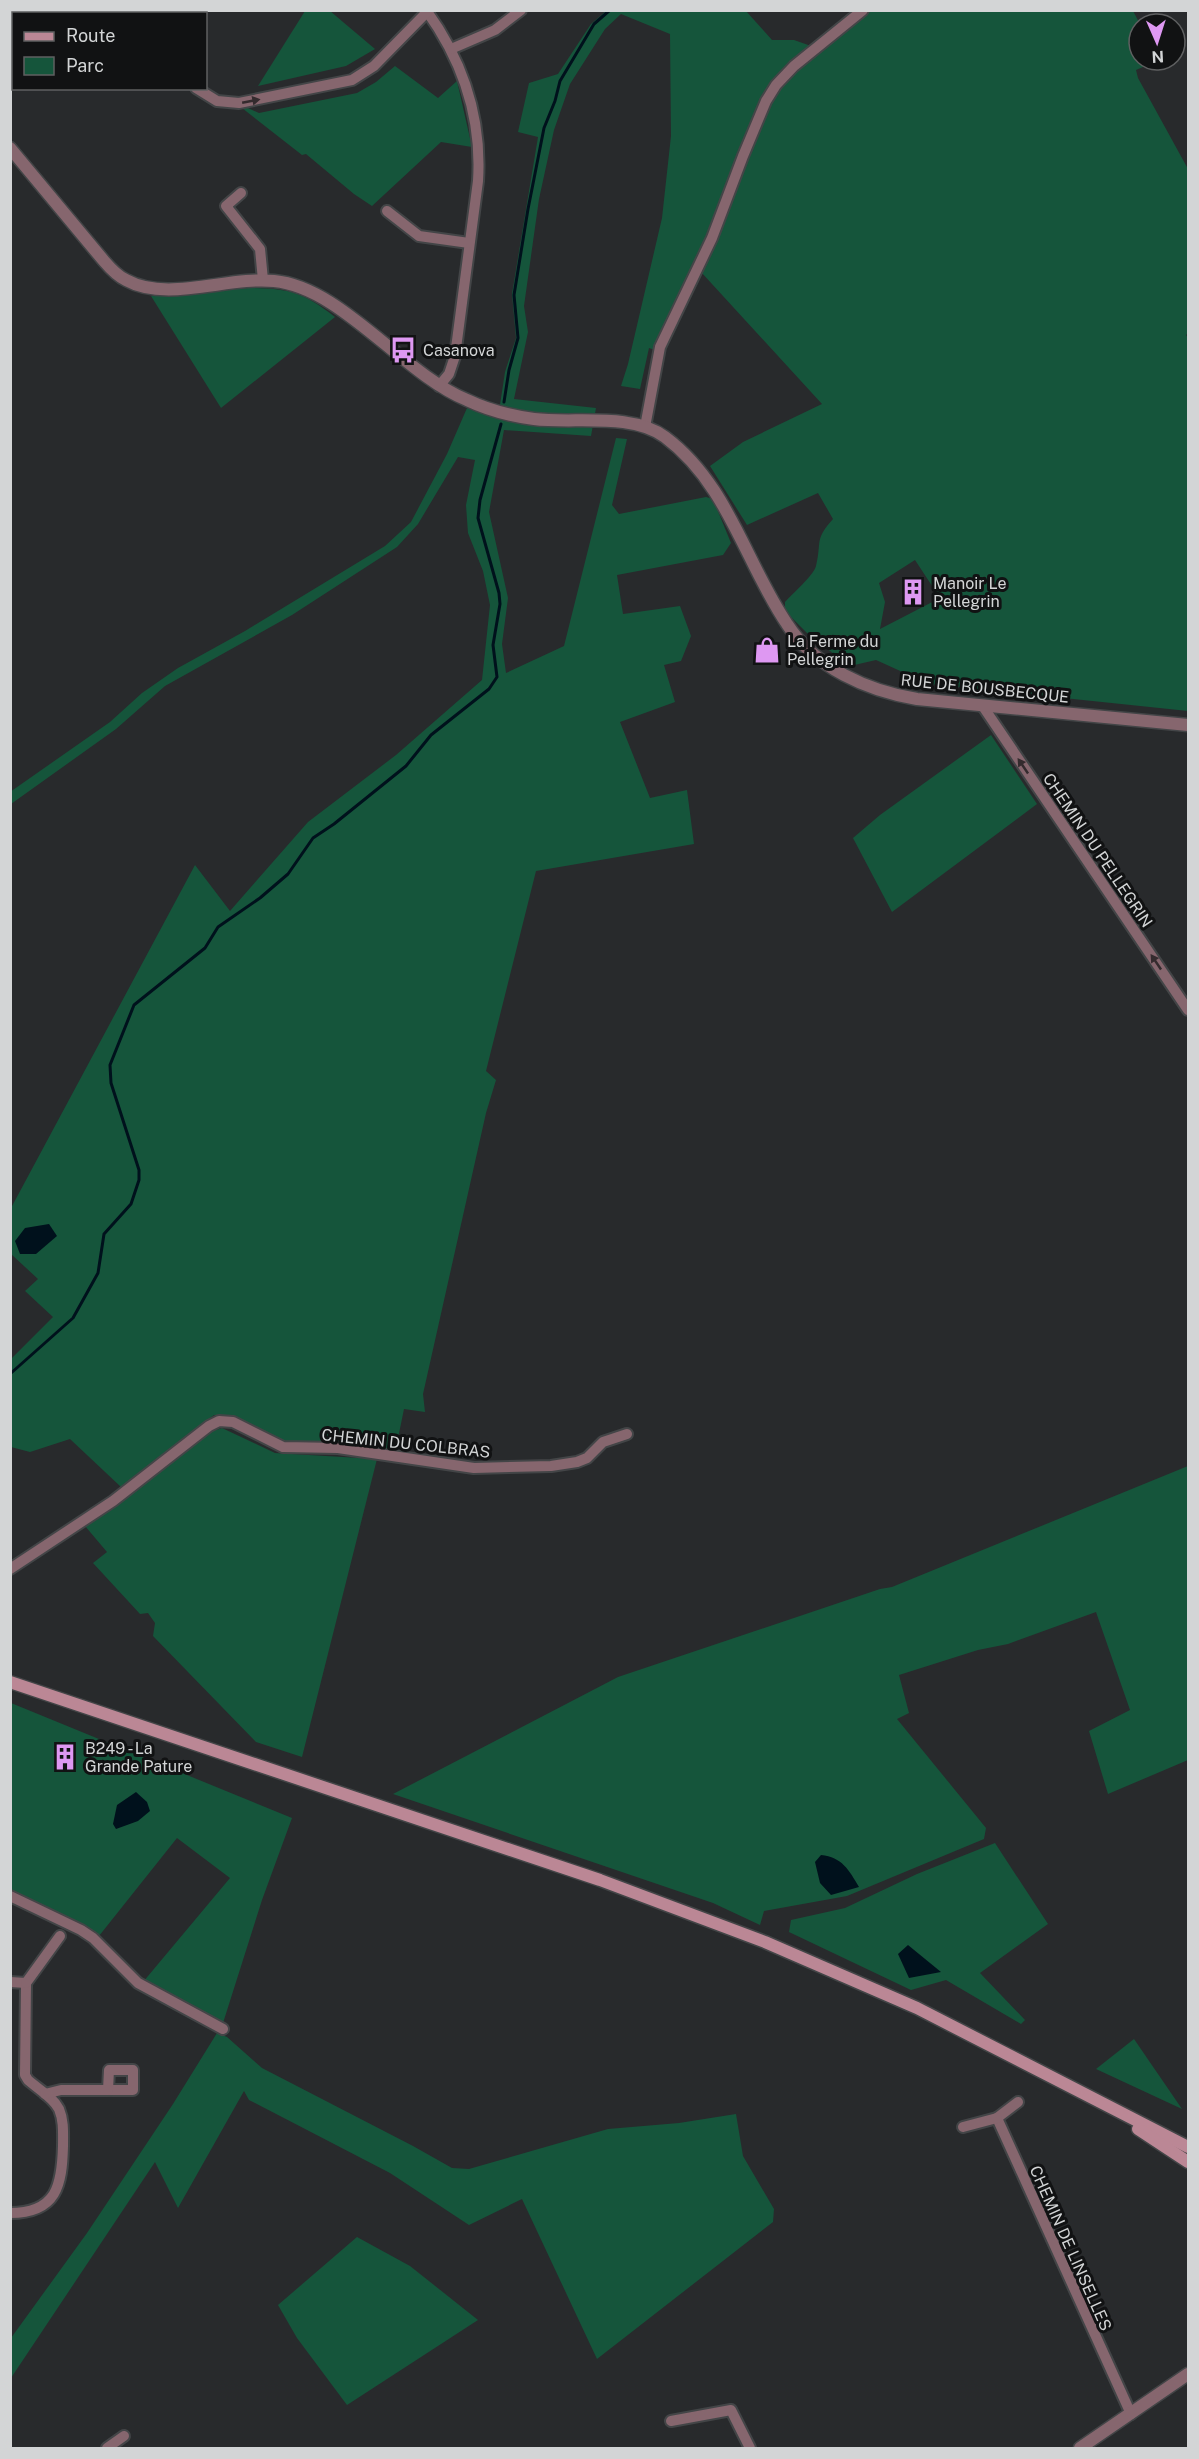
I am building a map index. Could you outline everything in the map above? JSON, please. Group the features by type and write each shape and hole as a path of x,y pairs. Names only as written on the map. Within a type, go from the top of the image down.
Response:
{"main road":[{"path":"10,1682 691,1913 886,1993 1188,2147"},
{"path":"1091,2098 1188,2162"}],"street":[{"path":"23,12 48,10"},
{"path":"451,49 495,30 521,10"},
{"path":"645,427 660,347 712,238 766,101 794,66 863,10"},
{"path":"200,90 217,100 239,103 352,80 374,66 427,11 451,49 471,101 477,134 478,181 455,356 449,374 439,386"},
{"name":"RUE DE BOUSBECQUE","path":"12,154 104,261 126,280 142,287 158,289 263,280 295,285 319,295 439,386 472,403 514,416 628,423 645,427 666,438 708,481 717,494 787,624 818,657 854,680 888,693 917,699 1188,725"},
{"path":"241,193 226,206 260,249 263,280"},
{"path":"387,211 419,236 470,243"},
{"name":"CHEMIN DU PELLEGRIN","path":"982,705 1188,1010"},
{"name":"CHEMIN DU COLBRAS","path":"10,1569 113,1501 209,1426 219,1421 233,1422 270,1443 283,1447 338,1448 474,1468 551,1466 577,1462 587,1458 603,1442 627,1434"},
{"path":"10,1896 81,1930 93,1938 134,1980 222,2029"},
{"path":"10,2213 25,2212 39,2207 55,2192 61,2180 62,2121 56,2104 25,2075 26,1983 60,1936"},
{"path":"10,1982 26,1983"},
{"path":"45,2094 62,2090 108,2090"},
{"path":"963,2127 997,2118 1018,2102"},
{"name":"CHEMIN DE LINSELLES","path":"997,2118 1131,2414"},
{"path":"1080,2448 1188,2374"},
{"path":"672,2421 731,2410 750,2448"},
{"path":"106,2448 124,2436"}],"green space":[{"path":"305,11 330,11 375,49 346,66 258,86"},
{"path":"606,11 746,11 772,40 794,40 811,46 855,11 1133,11 1127,12 1127,72 1136,72 1188,169 1188,333 1186,335 1188,338 1188,711 929,684 876,660 850,666 810,636 785,611 785,602 814,570 821,537 833,519 818,493 747,525 710,466 743,442 822,404 701,272 655,350 649,348 640,389 621,386 662,218 671,136 670,34 621,14 605,29 570,84 554,130 539,199 524,306 528,332 514,399 596,408 591,436 504,430 489,512 508,598 502,644 506,673 564,646 616,438 627,439 612,505 619,514 706,497 713,499 731,543 723,555 617,575 623,614 680,606 691,636 681,661 664,665 675,702 620,722 650,798 687,790 694,844 536,871 486,1071 496,1080 486,1113 423,1394 425,1412 404,1409 395,1453 316,1447 285,1441 214,1415 121,1487 70,1439 30,1452 11,1447 11,1359 53,1317 25,1291 38,1279 11,1254 11,1208 195,865 230,911 308,822 396,755 482,680 490,605 483,571 468,533 466,505 475,460 458,457 418,524 397,547 292,615 165,686 116,729 11,804 10,792 110,722 142,693 178,668 245,631 385,546 411,522 447,454 467,408 498,418 505,372 516,338 512,294 538,137 518,132 529,83 558,74 591,24","holes":["915,560 940,598 880,629 885,602 879,583"]},
{"path":"395,66 438,98 457,81 472,147 441,142 372,206 242,108 259,113 357,93 376,82"},
{"path":"248,288 274,289 294,293 314,302 335,317 221,408 151,296"},
{"path":"991,735 1037,804 892,912 853,838 880,815"},
{"path":"222,1428 275,1453 377,1459 302,1757 256,1742 153,1636 155,1623 148,1613 140,1614 93,1563 107,1552 85,1526 207,1433"},
{"path":"1188,1466 1188,1760 1108,1794 1089,1731 1130,1710 1096,1612 1008,1644 978,1650 899,1675 909,1713 897,1719 986,1828 984,1839 847,1896 764,1911 760,1925 713,1903 393,1794 618,1677 880,1589 892,1587"},
{"path":"11,1703 292,1818 262,1900 223,2023 143,1982 230,1878 177,1838 99,1936 11,1890"},
{"path":"995,1843 1048,1924 980,1973 1025,2020 1021,2024 946,1980 911,1990 789,1932 791,1920 845,1908 917,1874"},
{"path":"217,2033 227,2037 262,2068 452,2168 469,2169 608,2129 679,2123 736,2114 743,2156 774,2209 773,2222 597,2359 522,2199 469,2225 390,2173 249,2100 244,2091 178,2208 155,2162 11,2378 11,2338 87,2233 173,2104"},
{"path":"1134,2039 1182,2109 1096,2069"},
{"path":"357,2237 410,2266 478,2320 347,2405 297,2338 278,2305"}],"water":[{"path":"49,1224 57,1236 36,1254 20,1254 15,1241 25,1228"},
{"path":"136,1792 147,1802 150,1811 138,1821 116,1829 113,1824 117,1805"},
{"path":"821,1855 840,1862 859,1887 831,1895 820,1883 815,1862"},
{"path":"908,1945 941,1972 909,1978 898,1954"}],"waterway":[{"path":"504,402 509,370 518,338 514,295 544,128 560,81 594,24 610,10"},
{"path":"10,1374 73,1318 98,1273 104,1234 131,1204 139,1180 139,1170 111,1083 110,1065 134,1005 205,948 218,927 260,898 288,874 313,838 406,766 431,735 489,689 497,677 493,645 500,604 499,593 478,518 480,500 501,424"}],"place":[{"name":"Casanova","path":"403,350"},
{"name":"Manoir Le Pellegrin","path":"913,592"},
{"name":"La Ferme du Pellegrin","path":"767,650"},
{"name":"B249 - La Grande Pature","path":"65,1757"}]}
